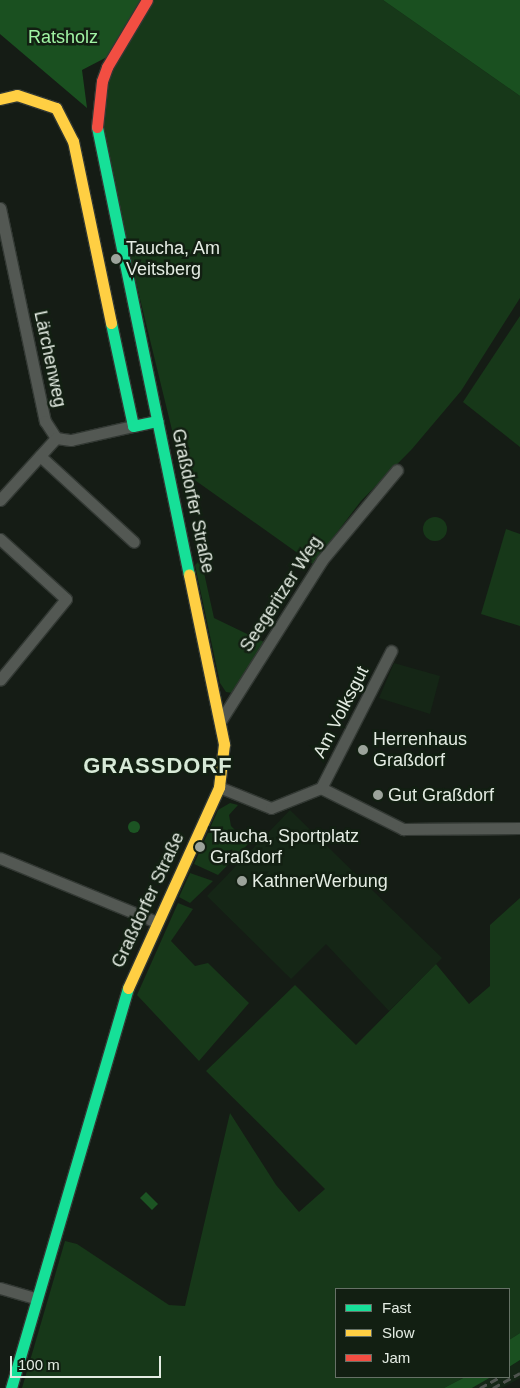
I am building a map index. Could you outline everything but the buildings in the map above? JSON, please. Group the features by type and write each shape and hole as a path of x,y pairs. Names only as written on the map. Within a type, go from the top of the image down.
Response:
{"street":[{"name":"Graßdorfer Straße","path":"11,1388 125,994 219,787 224,744 221,720 97,129 102,81 107,67 147,0"},
{"path":"0,99 17,95 56,108 73,141 133,426 70,440 56,438 0,500"},
{"name":"Lärchenweg","path":"0,208 45,421 56,438"},
{"name":"Graßdorfer Straße","path":"133,426 157,421"},
{"path":"40,456 134,542"},
{"name":"Seegeritzer Weg","path":"221,720 322,560 397,470"},
{"path":"0,539 66,599 0,680"},
{"name":"Am Volksgut","path":"321,788 392,651"},
{"path":"219,787 271,808 321,788 403,829 520,828"},
{"path":"0,858 157,922"},
{"path":"0,1288 36,1298"}],"shaded area":[{"path":"151,0 383,0 520,96 520,298 461,391 412,449 361,501 313,564 182,471 122,225 103,123 108,83 127,40"},
{"path":"520,316 520,447 463,402"},
{"path":"435,517 443,521 447,529 443,537 435,541 427,537 423,529 427,521"},
{"path":"506,529 520,534 520,626 481,614"},
{"path":"201,559 214,618 264,642 233,693 226,692 220,683 195,565"},
{"path":"394,663 440,676 430,714 379,698"},
{"path":"230,803 238,805 229,815 231,826 241,836 252,840 218,875 194,864 218,810"},
{"path":"290,810 442,958 389,1011 326,944 291,979 207,896"},
{"path":"132,821 136,821 140,827 136,833 132,833 128,829 128,825"},
{"path":"190,873 213,881 190,903 179,897"},
{"path":"520,898 520,1333 510,1339 510,1288 335,1288 335,1378 463,1378 444,1388 22,1388 65,1241 77,1244 169,1305 185,1306 230,1113 276,1185 299,1212 325,1189 206,1071 295,985 356,1045 436,964 469,1004 490,986 490,925"},
{"path":"178,903 193,909 171,941 195,966 208,963 249,1003 199,1061 137,995"},
{"path":"146,1192 158,1204 152,1210 140,1198"},
{"path":"520,1360 520,1378 502,1388 472,1388 489,1378 510,1378 510,1366"}],"green space":[{"name":"Ratsholz","path":"0,0 141,0 107,57 82,70 87,108 0,34"},
{"path":"383,0 520,0 520,96"},
{"path":"520,1333 520,1360 510,1366 510,1339"},
{"path":"463,1378 489,1378 472,1388 444,1388"}],"railway":[{"path":"493,1388 520,1373"},
{"path":"480,1388 498,1378"}],"traffic: fast":[{"path":"97,127 189,575"},
{"path":"111,323 133,426 157,421"},
{"path":"11,1388 128,988"}],"traffic: slow":[{"path":"0,99 17,95 56,108 73,141 111,323"},
{"path":"128,988 219,787 224,744 189,575"}],"traffic: jam":[{"path":"97,127 102,81 107,67 147,0"}],"place":[{"name":"Taucha, Am Veitsberg","path":"116,259"},
{"name":"Herrenhaus Graßdorf","path":"363,750"},
{"name":"Gut Graßdorf","path":"378,795"},
{"name":"Taucha, Sportplatz Graßdorf","path":"200,847"},
{"name":"KathnerWerbung","path":"242,881"}],"district":[{"name":"GRASSDORF","path":"158,766"}]}
